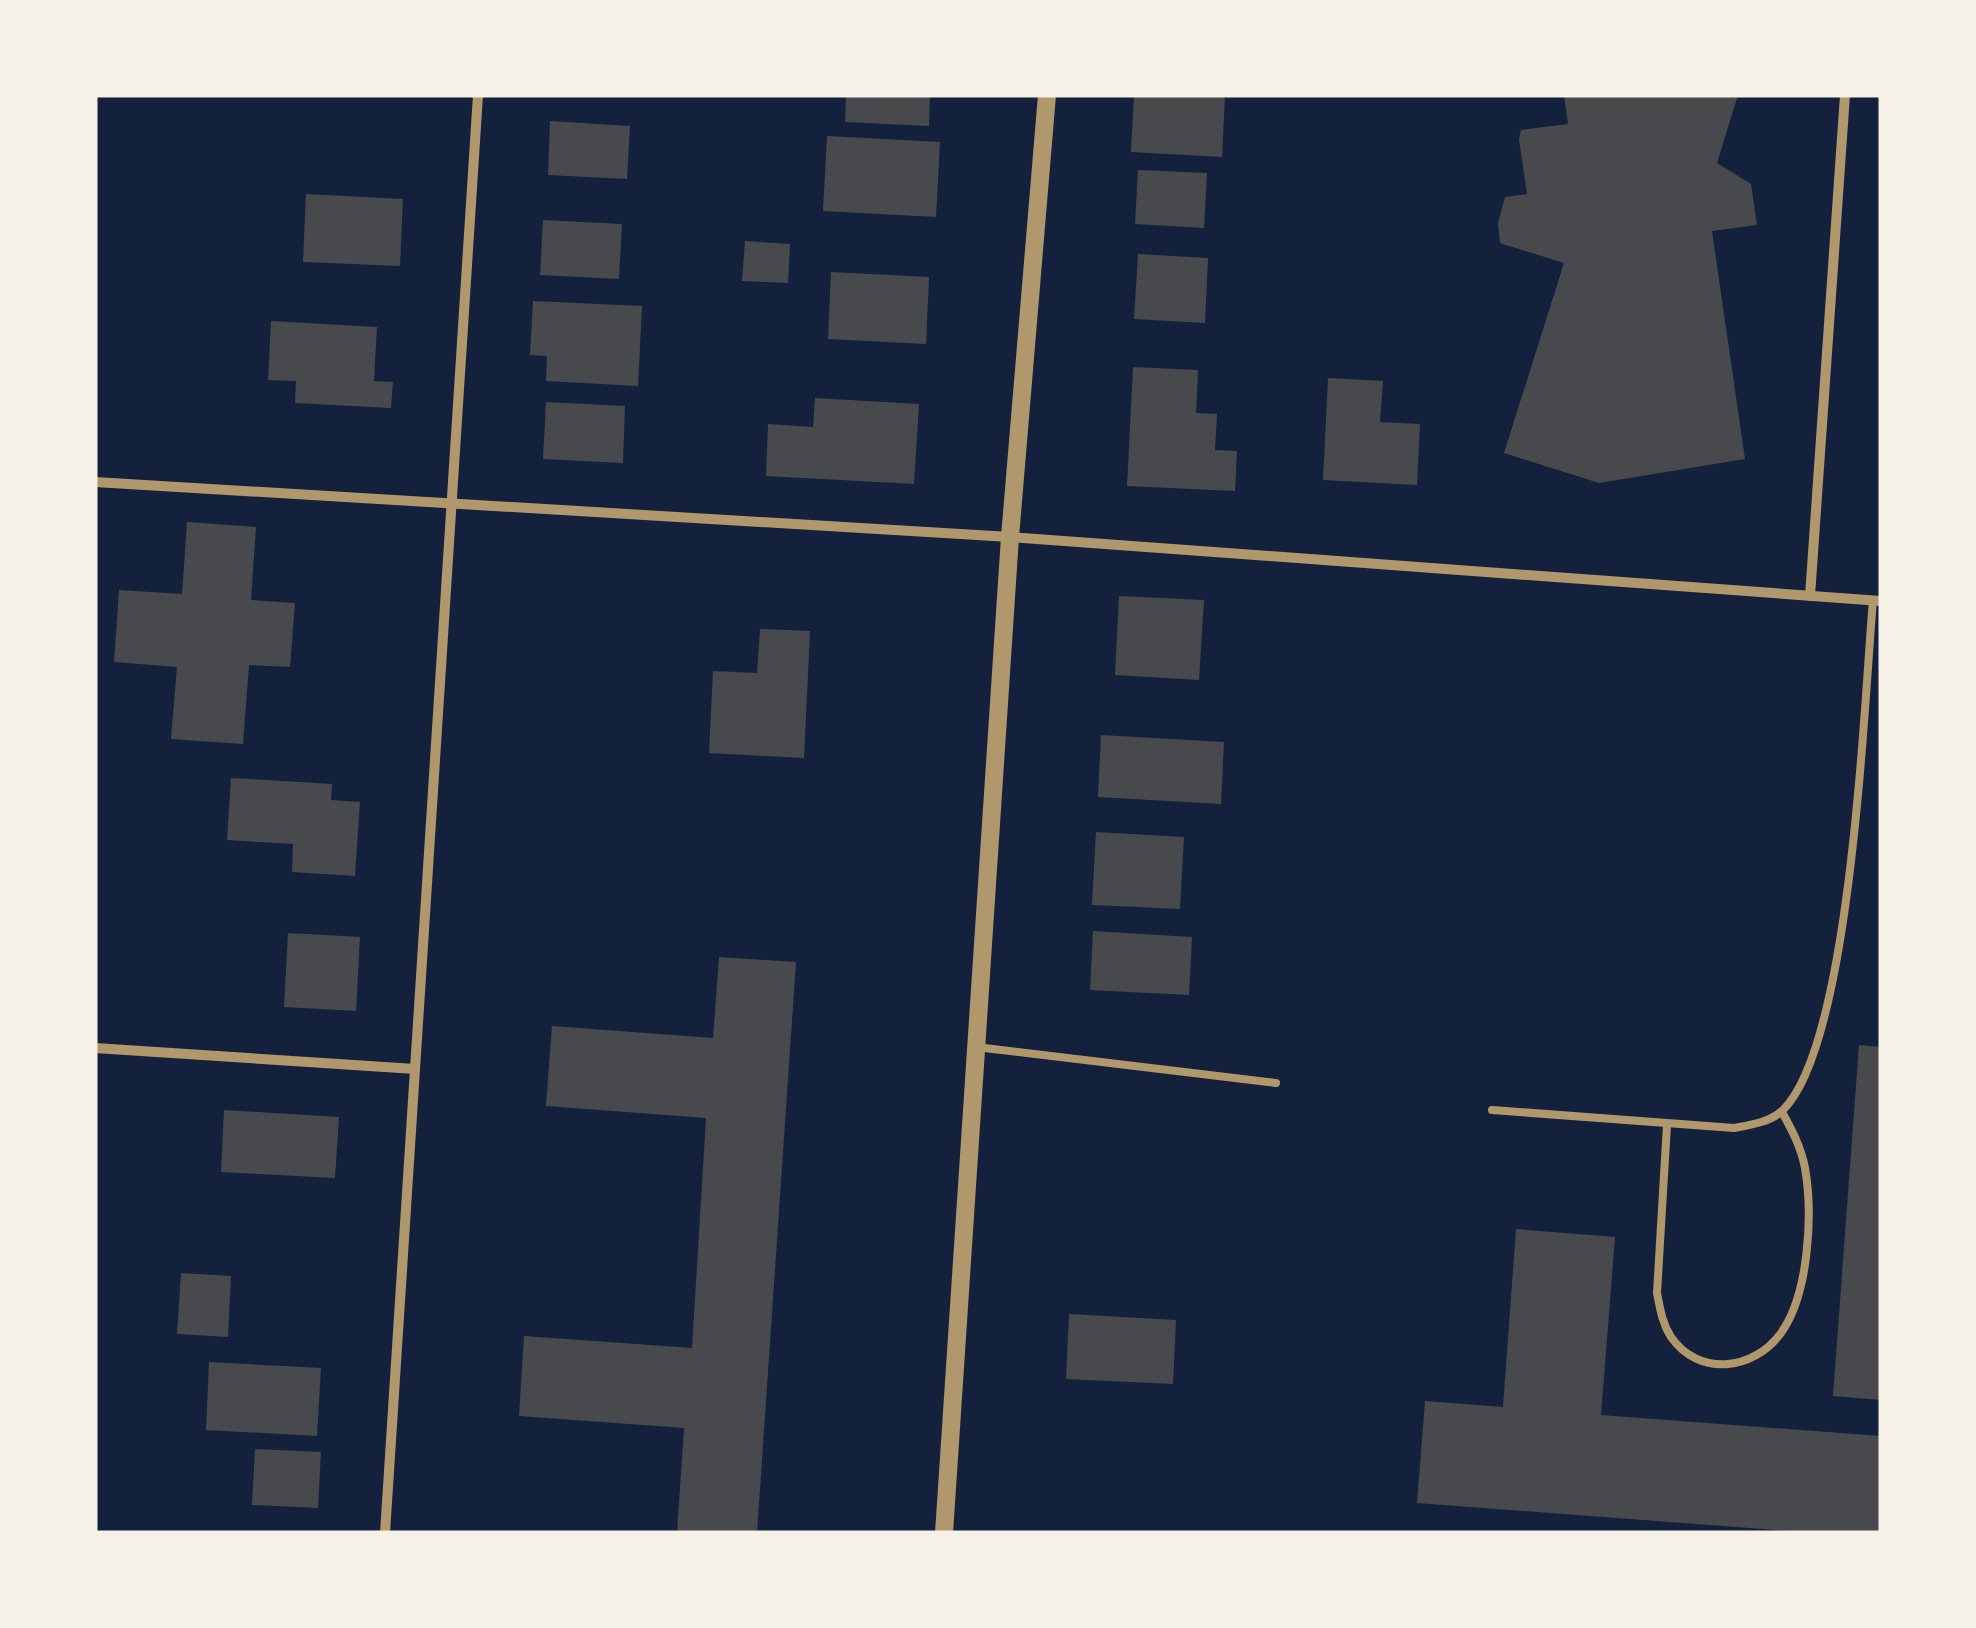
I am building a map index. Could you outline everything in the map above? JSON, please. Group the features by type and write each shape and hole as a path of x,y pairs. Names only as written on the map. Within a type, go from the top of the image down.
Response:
{"street":[{"path":"384,1533 478,95"},
{"path":"944,1533 1010,536 1047,95"},
{"path":"1810,596 1846,95"},
{"path":"95,482 1010,536 1877,600"},
{"path":"95,1048 415,1069"}],"lane":[{"path":"1492,1110 1734,1128 1782,1112 1812,1060 1824,1021 1846,903 1877,600"},
{"path":"976,1047 1276,1083"},
{"path":"1667,1125 1657,1293 1662,1318 1672,1338 1691,1357 1714,1366 1738,1364 1761,1353 1780,1333 1796,1304 1804,1265 1808,1197 1805,1166 1782,1112"}],"building":[{"path":"846,95 930,95 929,126 845,122"},
{"path":"1134,95 1225,95 1222,157 1131,152"},
{"path":"1564,95 1738,95 1717,163 1751,184 1757,225 1712,231 1745,459 1599,483 1504,453 1564,263 1500,243 1498,223 1505,197 1527,194 1521,130 1568,124"},
{"path":"550,121 630,126 627,179 548,175"},
{"path":"827,136 940,142 936,217 823,211"},
{"path":"1138,170 1207,173 1204,228 1135,224"},
{"path":"306,194 403,199 400,266 303,262"},
{"path":"543,220 622,224 619,279 540,275"},
{"path":"745,241 790,244 788,283 742,281"},
{"path":"1138,254 1208,258 1205,323 1134,319"},
{"path":"831,272 929,277 926,344 828,339"},
{"path":"533,301 642,306 638,386 546,381 547,356 530,355"},
{"path":"271,321 377,327 374,381 393,382 391,408 295,403 296,381 268,380"},
{"path":"1133,367 1198,370 1196,413 1217,414 1215,450 1237,451 1235,491 1127,486"},
{"path":"1328,378 1383,381 1380,422 1420,424 1417,485 1323,480"},
{"path":"815,398 919,404 914,484 766,476 768,424 813,427"},
{"path":"546,402 625,406 623,463 543,459"},
{"path":"187,522 256,527 251,600 295,603 290,667 249,665 243,744 171,739 177,667 114,662 119,590 182,594"},
{"path":"1119,596 1204,600 1199,680 1115,675"},
{"path":"760,629 810,631 804,758 709,753 713,671 757,673"},
{"path":"1101,735 1224,742 1221,804 1098,797"},
{"path":"231,778 332,784 331,800 360,802 355,876 292,872 293,844 227,840"},
{"path":"1096,832 1184,837 1180,909 1092,905"},
{"path":"1093,931 1192,937 1189,995 1090,990"},
{"path":"288,933 360,937 356,1011 284,1007"},
{"path":"719,957 796,962 757,1533 677,1533 684,1428 519,1416 524,1336 692,1348 706,1118 546,1106 552,1026 713,1038"},
{"path":"1859,1045 1881,1047 1881,1400 1833,1396"},
{"path":"224,1110 339,1117 335,1178 221,1172"},
{"path":"1516,1229 1615,1237 1601,1415 1881,1436 1881,1533 1816,1533 1417,1503 1425,1401 1503,1407"},
{"path":"181,1273 231,1276 228,1337 177,1334"},
{"path":"1069,1314 1176,1320 1173,1384 1066,1379"},
{"path":"209,1362 321,1368 317,1436 206,1430"},
{"path":"255,1449 321,1452 318,1508 252,1505"}]}
